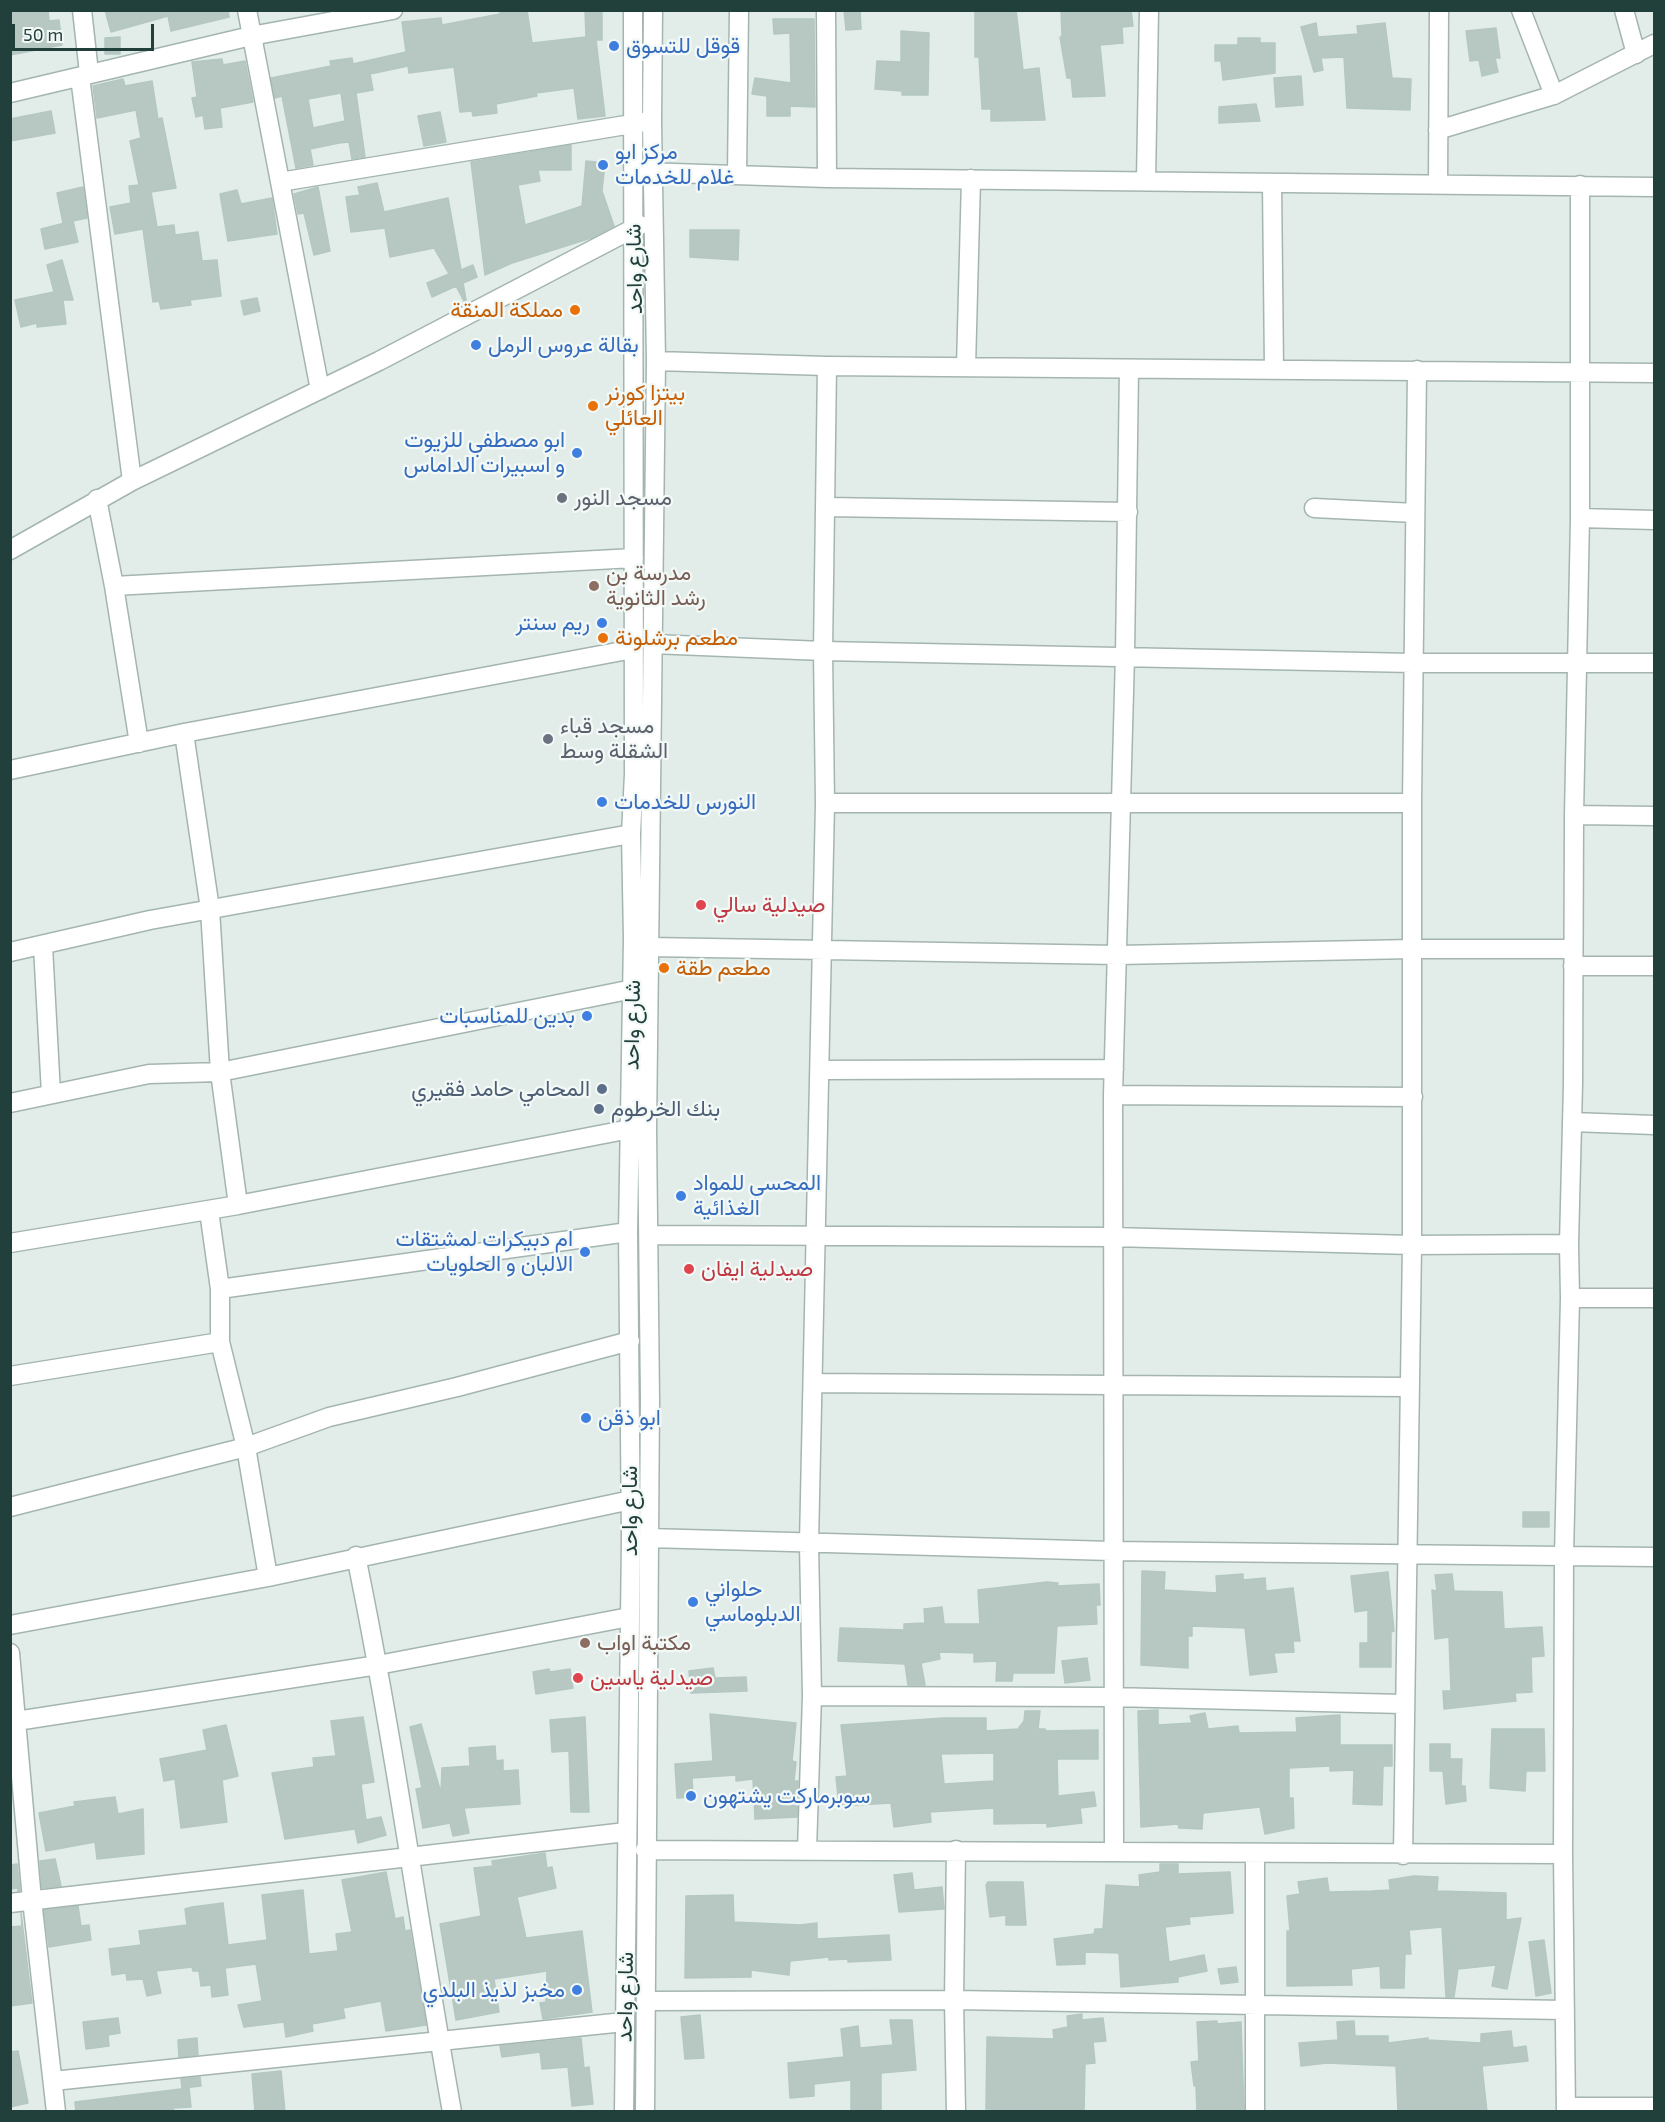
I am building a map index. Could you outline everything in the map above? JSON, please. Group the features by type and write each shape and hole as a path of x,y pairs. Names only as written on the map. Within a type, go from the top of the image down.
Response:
{"street":[{"path":"82,10 85,75 132,481"},
{"path":"247,10 320,390"},
{"path":"10,93 251,36 393,10"},
{"name":"شارع واحد","path":"633,10 643,122 653,173 656,361 648,1235 650,1399 645,1850 647,2001 645,2112"},
{"name":"شارع واحد","path":"624,2112 631,1500 628,1232 633,989 631,834 634,774 633,229 635,172 643,122 653,10"},
{"path":"737,175 739,10"},
{"path":"826,10 827,178"},
{"path":"1146,181 1149,10"},
{"path":"1438,184 1439,10"},
{"path":"1521,10 1554,95"},
{"path":"1624,10 1636,54"},
{"path":"1438,130 1554,95 1654,44"},
{"path":"280,182 643,122"},
{"path":"635,172 827,178 1654,187"},
{"path":"966,367 971,179"},
{"path":"1272,183 1274,369"},
{"path":"1580,185 1580,518 1574,814 1570,1298 1564,1555 1563,1854 1566,2109 1654,2107"},
{"path":"10,550 132,481 320,390 653,218"},
{"path":"656,361 827,366 1654,373"},
{"path":"807,1850 812,1696 809,1544 825,803 823,651 827,507 827,366"},
{"path":"1114,1852 1113,1095 1118,955 1119,804 1125,655 1129,369"},
{"path":"1403,1855 1403,1704 1408,1554 1408,1387 1412,1245 1412,803 1417,370"},
{"path":"97,500 114,586 139,743"},
{"path":"827,507 1128,512"},
{"path":"1314,508 1414,513"},
{"path":"1580,518 1654,520"},
{"path":"114,586 634,558"},
{"path":"652,644 823,651 1125,655 1413,663 1654,663"},
{"path":"10,770 184,733 633,649"},
{"path":"633,696 652,696"},
{"path":"184,733 210,909 220,1072 238,1205"},
{"path":"634,774 653,773"},
{"path":"825,803 1412,803"},
{"path":"1574,814 1654,816"},
{"path":"10,952 210,909 631,834"},
{"path":"42,946 51,1094"},
{"path":"650,946 1118,955 1412,949 1573,958 1654,966"},
{"path":"10,1103 149,1074 220,1072 633,989"},
{"path":"820,1070 1114,1069"},
{"path":"1113,1095 1413,1097"},
{"path":"1572,1122 1654,1125"},
{"path":"10,1243 238,1205 630,1128"},
{"path":"209,1210 220,1289 220,1342 246,1447 268,1577"},
{"path":"220,1289 628,1232"},
{"path":"648,1235 1113,1237 1412,1245 1569,1244"},
{"path":"1570,1298 1654,1298"},
{"path":"10,1507 246,1447 329,1417 457,1387 630,1341"},
{"path":"10,1376 220,1342"},
{"path":"814,1383 1408,1387"},
{"path":"630,1400 650,1399"},
{"path":"10,1625 268,1577 356,1556 631,1500"},
{"path":"649,1538 1112,1551 1654,1557"},
{"path":"356,1556 378,1665 408,1858 452,2112"},
{"path":"14,1721 378,1665 629,1617"},
{"path":"10,1653 14,1721 56,2112"},
{"path":"812,1696 1112,1697 1403,1704"},
{"path":"10,1903 626,1832"},
{"path":"645,1850 1563,1854"},
{"path":"956,1850 954,2000 956,2112"},
{"path":"1255,2112 1256,1853"},
{"path":"647,2001 954,2000 1565,2010"},
{"path":"53,2081 624,2022"},
{"path":"625,2084 645,2084"}],"building":[{"path":"10,10 48,10 49,21 59,20 62,45 10,55"},
{"path":"105,10 228,10 229,17 171,31 168,16 111,32"},
{"path":"500,10 527,10 532,43 586,37 585,10 602,10 602,40 596,40 605,116 578,119 574,88 536,93 537,96 496,104 497,113 473,116 472,111 460,112 454,67 409,73 408,66 370,74 373,90 356,93 365,157 352,159 349,142 339,143 310,149 313,165 296,168 282,96 275,98 271,78 331,66 330,61 352,58 353,64 406,52 402,22 441,18 442,25 500,14","holes":["341,93 345,121 313,128 308,99"]},
{"path":"844,10 860,10 861,29 846,30"},
{"path":"975,10 1016,10 1023,70 1039,68 1045,120 991,121 991,109 982,109 979,57 975,57"},
{"path":"1061,10 1131,10 1133,26 1122,27 1123,43 1100,45 1105,96 1073,97 1071,78 1067,78 1060,37 1062,37"},
{"path":"773,19 814,19 815,107 790,106 790,116 767,116 767,96 752,94 755,78 791,83 790,33 774,34"},
{"path":"1316,23 1318,37 1358,34 1357,26 1385,23 1392,78 1411,79 1410,110 1347,108 1344,57 1321,58 1323,70 1314,72 1301,27"},
{"path":"1496,28 1500,58 1495,58 1498,72 1482,76 1479,60 1470,61 1466,31"},
{"path":"901,31 929,33 928,95 902,95 902,91 875,89 877,61 901,62"},
{"path":"120,37 120,54 105,54 105,38"},
{"path":"1238,38 1260,38 1260,43 1275,43 1275,73 1223,80 1221,61 1215,61 1215,45 1238,45"},
{"path":"222,59 223,65 245,61 253,102 220,108 222,127 205,129 203,115 196,117 192,98 197,97 192,62"},
{"path":"1301,76 1303,105 1276,107 1274,78"},
{"path":"123,79 125,86 152,81 158,119 162,118 176,188 151,192 157,227 174,225 175,235 198,232 202,261 217,260 221,296 190,300 191,305 161,309 159,301 153,302 143,229 115,234 110,207 131,203 129,186 139,185 130,141 141,138 136,110 97,118 93,86"},
{"path":"1256,104 1260,121 1219,123 1219,107"},
{"path":"51,111 55,133 10,141 10,119"},
{"path":"440,112 446,142 424,146 418,116"},
{"path":"571,145 571,170 538,170 540,181 518,185 525,225 582,206 586,161 605,163 602,191 614,226 591,238 512,263 485,275 471,162"},
{"path":"377,183 384,212 448,198 461,270 473,265 477,277 463,283 466,300 464,301 456,286 432,297 427,283 449,274 434,248 390,257 385,228 351,232 346,197 360,195 358,187"},
{"path":"83,187 87,218 73,221 78,242 45,249 41,229 69,222 63,223 57,193"},
{"path":"318,187 330,251 314,255 304,213 298,214 294,194"},
{"path":"237,190 241,204 272,198 277,234 228,241 220,194"},
{"path":"690,230 739,230 738,260 690,257"},
{"path":"62,260 73,300 63,300 66,324 37,327 37,323 21,327 15,300 54,292 47,265"},
{"path":"257,298 260,311 244,315 241,301"},
{"path":"1523,1512 1549,1512 1549,1527 1523,1527"},
{"path":"1142,1571 1165,1572 1164,1590 1217,1593 1216,1576 1243,1574 1243,1580 1265,1578 1266,1591 1293,1588 1300,1641 1293,1641 1294,1652 1274,1653 1277,1672 1250,1675 1245,1628 1192,1626 1192,1636 1188,1636 1188,1668 1141,1665"},
{"path":"1388,1572 1394,1631 1391,1632 1391,1667 1360,1667 1360,1643 1368,1643 1368,1610 1355,1612 1351,1576"},
{"path":"1452,1574 1454,1591 1502,1592 1504,1629 1542,1627 1544,1656 1531,1657 1532,1692 1515,1693 1516,1701 1444,1709 1443,1691 1451,1691 1449,1637 1435,1639 1432,1590 1437,1591 1435,1575"},
{"path":"1047,1582 1058,1583 1057,1586 1099,1584 1100,1605 1096,1605 1097,1624 1057,1626 1054,1673 1013,1673 1012,1681 996,1681 997,1661 974,1662 974,1653 939,1652 940,1659 921,1663 925,1685 908,1685 905,1664 838,1661 840,1628 904,1630 904,1624 925,1623 924,1609 942,1607 944,1624 980,1624 978,1590"},
{"path":"1087,1658 1090,1680 1065,1683 1062,1661"},
{"path":"713,1668 715,1678 746,1677 747,1691 691,1693 689,1671"},
{"path":"549,1669 550,1672 570,1669 573,1688 536,1694 533,1672"},
{"path":"1158,1710 1158,1725 1192,1723 1190,1716 1205,1713 1208,1729 1238,1726 1239,1733 1297,1732 1296,1718 1340,1715 1340,1745 1392,1745 1392,1766 1383,1766 1382,1805 1353,1804 1354,1770 1330,1771 1330,1766 1289,1768 1289,1798 1293,1798 1294,1828 1265,1834 1260,1807 1203,1813 1202,1829 1179,1828 1178,1824 1141,1827 1138,1711"},
{"path":"1025,1711 1040,1711 1038,1729 1046,1731 1098,1730 1098,1759 1057,1759 1058,1796 1094,1792 1096,1806 1080,1808 1082,1823 1047,1827 1047,1823 994,1824 994,1808 930,1812 931,1822 894,1827 891,1803 839,1806 836,1777 847,1776 841,1725 944,1718 986,1718 986,1731 1018,1729 1024,1721","holes":["994,1753 994,1781 944,1784 941,1754"]},
{"path":"710,1714 796,1723 792,1761 796,1762 794,1781 798,1781 797,1817 755,1819 753,1779 736,1781 736,1775 692,1778 693,1797 677,1798 675,1764 713,1761"},
{"path":"363,1717 374,1782 361,1784 366,1820 381,1817 386,1835 358,1843 355,1829 285,1839 272,1773 314,1767 313,1758 336,1756 331,1721"},
{"path":"585,1717 589,1812 571,1812 569,1751 552,1752 550,1720"},
{"path":"421,1724 441,1793 442,1768 470,1766 469,1748 495,1746 496,1761 503,1760 503,1771 518,1770 520,1804 464,1808 469,1833 453,1836 450,1823 423,1828 416,1789 422,1788 410,1727"},
{"path":"226,1725 238,1776 222,1780 227,1822 181,1828 175,1779 164,1781 160,1759 207,1750 203,1730"},
{"path":"1492,1729 1544,1729 1545,1771 1526,1771 1525,1791 1490,1788"},
{"path":"1430,1744 1450,1744 1450,1759 1462,1759 1461,1786 1465,1786 1466,1801 1446,1804 1443,1771 1430,1771"},
{"path":"115,1797 118,1814 143,1809 144,1854 97,1859 95,1842 46,1851 39,1813 75,1806 74,1802"},
{"path":"545,1853 547,1868 552,1867 556,1888 517,1897 526,1938 582,1931 592,2012 543,2019 540,2003 546,2002 547,1971 494,1979 499,2012 456,2020 440,1924 481,1916 474,1868 493,1866 492,1861"},
{"path":"55,1859 61,1886 42,1888 40,1861"},
{"path":"17,1864 20,1891 18,1888 10,1889 10,1865"},
{"path":"1160,1864 1178,1864 1178,1874 1230,1872 1233,1913 1189,1917 1190,1924 1165,1927 1169,1962 1204,1955 1207,1971 1178,1977 1178,1982 1121,1987 1119,1953 1085,1952 1085,1964 1057,1965 1054,1939 1094,1934 1095,1929 1103,1929 1106,1885 1140,1887 1139,1875 1160,1872"},
{"path":"386,1872 395,1919 403,1917 405,1931 410,1930 426,2025 386,2031 381,2001 343,2008 345,2018 312,2024 313,2031 286,2037 284,2022 244,2027 238,2005 262,2001 256,1964 225,1968 228,1995 212,1997 211,1985 201,1986 199,1971 193,1971 192,1967 156,1971 161,1993 147,1996 143,1979 127,1980 126,1973 112,1975 109,1949 141,1945 139,1931 187,1925 185,1909 192,1907 223,1903 228,1945 267,1940 262,1895 303,1890 309,1954 338,1951 336,1934 352,1932 342,1880"},
{"path":"912,1873 914,1890 942,1887 944,1909 899,1912 894,1875"},
{"path":"1414,1876 1438,1877 1437,1891 1506,1893 1506,1920 1521,1918 1507,1989 1492,1986 1496,1965 1458,1969 1454,1997 1446,1997 1442,1927 1409,1930 1411,1954 1405,1954 1404,1988 1381,1988 1380,1966 1351,1969 1352,1985 1287,1986 1287,1931 1290,1931 1287,1896 1300,1894 1298,1882 1327,1878 1329,1892 1372,1891 1390,1890 1389,1880"},
{"path":"988,1882 1023,1882 1026,1925 1006,1925 1006,1915 990,1917 986,1885"},
{"path":"733,1895 734,1922 800,1925 817,1923 817,1939 889,1935 891,1960 848,1962 848,1959 829,1960 829,1957 790,1961 789,1975 751,1970 751,1977 685,1978 686,1896"},
{"path":"78,1906 81,1926 89,1925 91,1940 49,1947 44,1910"},
{"path":"21,1913 32,2003 10,2006 10,1927 22,1926"},
{"path":"1544,1940 1551,1993 1536,1996 1529,1942"},
{"path":"1236,1967 1238,1982 1221,1984 1218,1969"},
{"path":"1082,2014 1082,2020 1103,2018 1106,2041 1093,2042 1095,2063 1085,2064 1084,2112 986,2109 987,2037 1054,2039 1053,2030 1068,2027 1067,2016"},
{"path":"700,2015 704,2058 685,2059 681,2017"},
{"path":"118,2018 120,2033 108,2035 109,2046 86,2049 83,2022"},
{"path":"890,2020 912,2020 916,2070 881,2073 881,2111 851,2111 851,2080 814,2084 814,2096 790,2098 788,2063 844,2057 841,2029 858,2026 860,2048 893,2045"},
{"path":"1217,2021 1217,2024 1241,2022 1244,2112 1197,2112 1196,2085 1194,2086 1191,2062 1199,2061 1197,2022"},
{"path":"1354,2021 1355,2036 1388,2036 1388,2043 1428,2038 1428,2040 1481,2043 1481,2034 1511,2031 1513,2048 1526,2046 1528,2061 1482,2066 1487,2112 1398,2112 1396,2066 1327,2063 1301,2066 1299,2043 1338,2040 1337,2022"},
{"path":"197,2038 198,2055 179,2057 178,2040"},
{"path":"581,2038 584,2068 589,2067 593,2104 572,2106 568,2067 542,2069 540,2052 502,2057 500,2046"},
{"path":"18,2051 28,2103 10,2107 10,2052"},
{"path":"281,2071 285,2112 255,2112 252,2074"},
{"path":"200,2077 201,2086 182,2088 181,2079"},
{"path":"189,2088 191,2107 173,2108 174,2112 76,2112 75,2102"}],"place":[{"name":"قوقل للتسوق","path":"614,46"},
{"name":"مركز ابو غلام للخدمات","path":"603,165"},
{"name":"مملكة المنقة","path":"575,310"},
{"name":"بقالة عروس الرمل","path":"476,345"},
{"name":"بيتزا كورنر العائلي","path":"593,406"},
{"name":"ابو مصطفي للزيوت و اسبيرات الداماس","path":"577,453"},
{"name":"مسجد النور","path":"562,498"},
{"name":"مدرسة بن رشد الثانوية","path":"594,586"},
{"name":"ريم سنتر","path":"602,623"},
{"name":"مطعم برشلونة","path":"603,638"},
{"name":"مسجد قباء الشقلة وسط","path":"548,739"},
{"name":"النورس للخدمات","path":"602,802"},
{"name":"صيدلية سالي","path":"701,905"},
{"name":"مطعم طقة","path":"664,968"},
{"name":"بدين للمناسبات","path":"587,1016"},
{"name":"المحامي حامد فقيري","path":"602,1089"},
{"name":"بنك الخرطوم","path":"599,1109"},
{"name":"المحسي للمواد الغذائية","path":"681,1196"},
{"name":"ام دبيكرات لمشتقات الالبان و الحلويات","path":"585,1252"},
{"name":"صيدلية ايفان","path":"689,1269"},
{"name":"ابو ذقن","path":"586,1418"},
{"name":"حلواني الدبلوماسي","path":"693,1602"},
{"name":"مكتبة اواب","path":"585,1643"},
{"name":"صيدلية ياسين","path":"578,1678"},
{"name":"سوبرماركت يشتهون","path":"691,1796"},
{"name":"مخبز لذيذ البلدي","path":"577,1990"}]}
